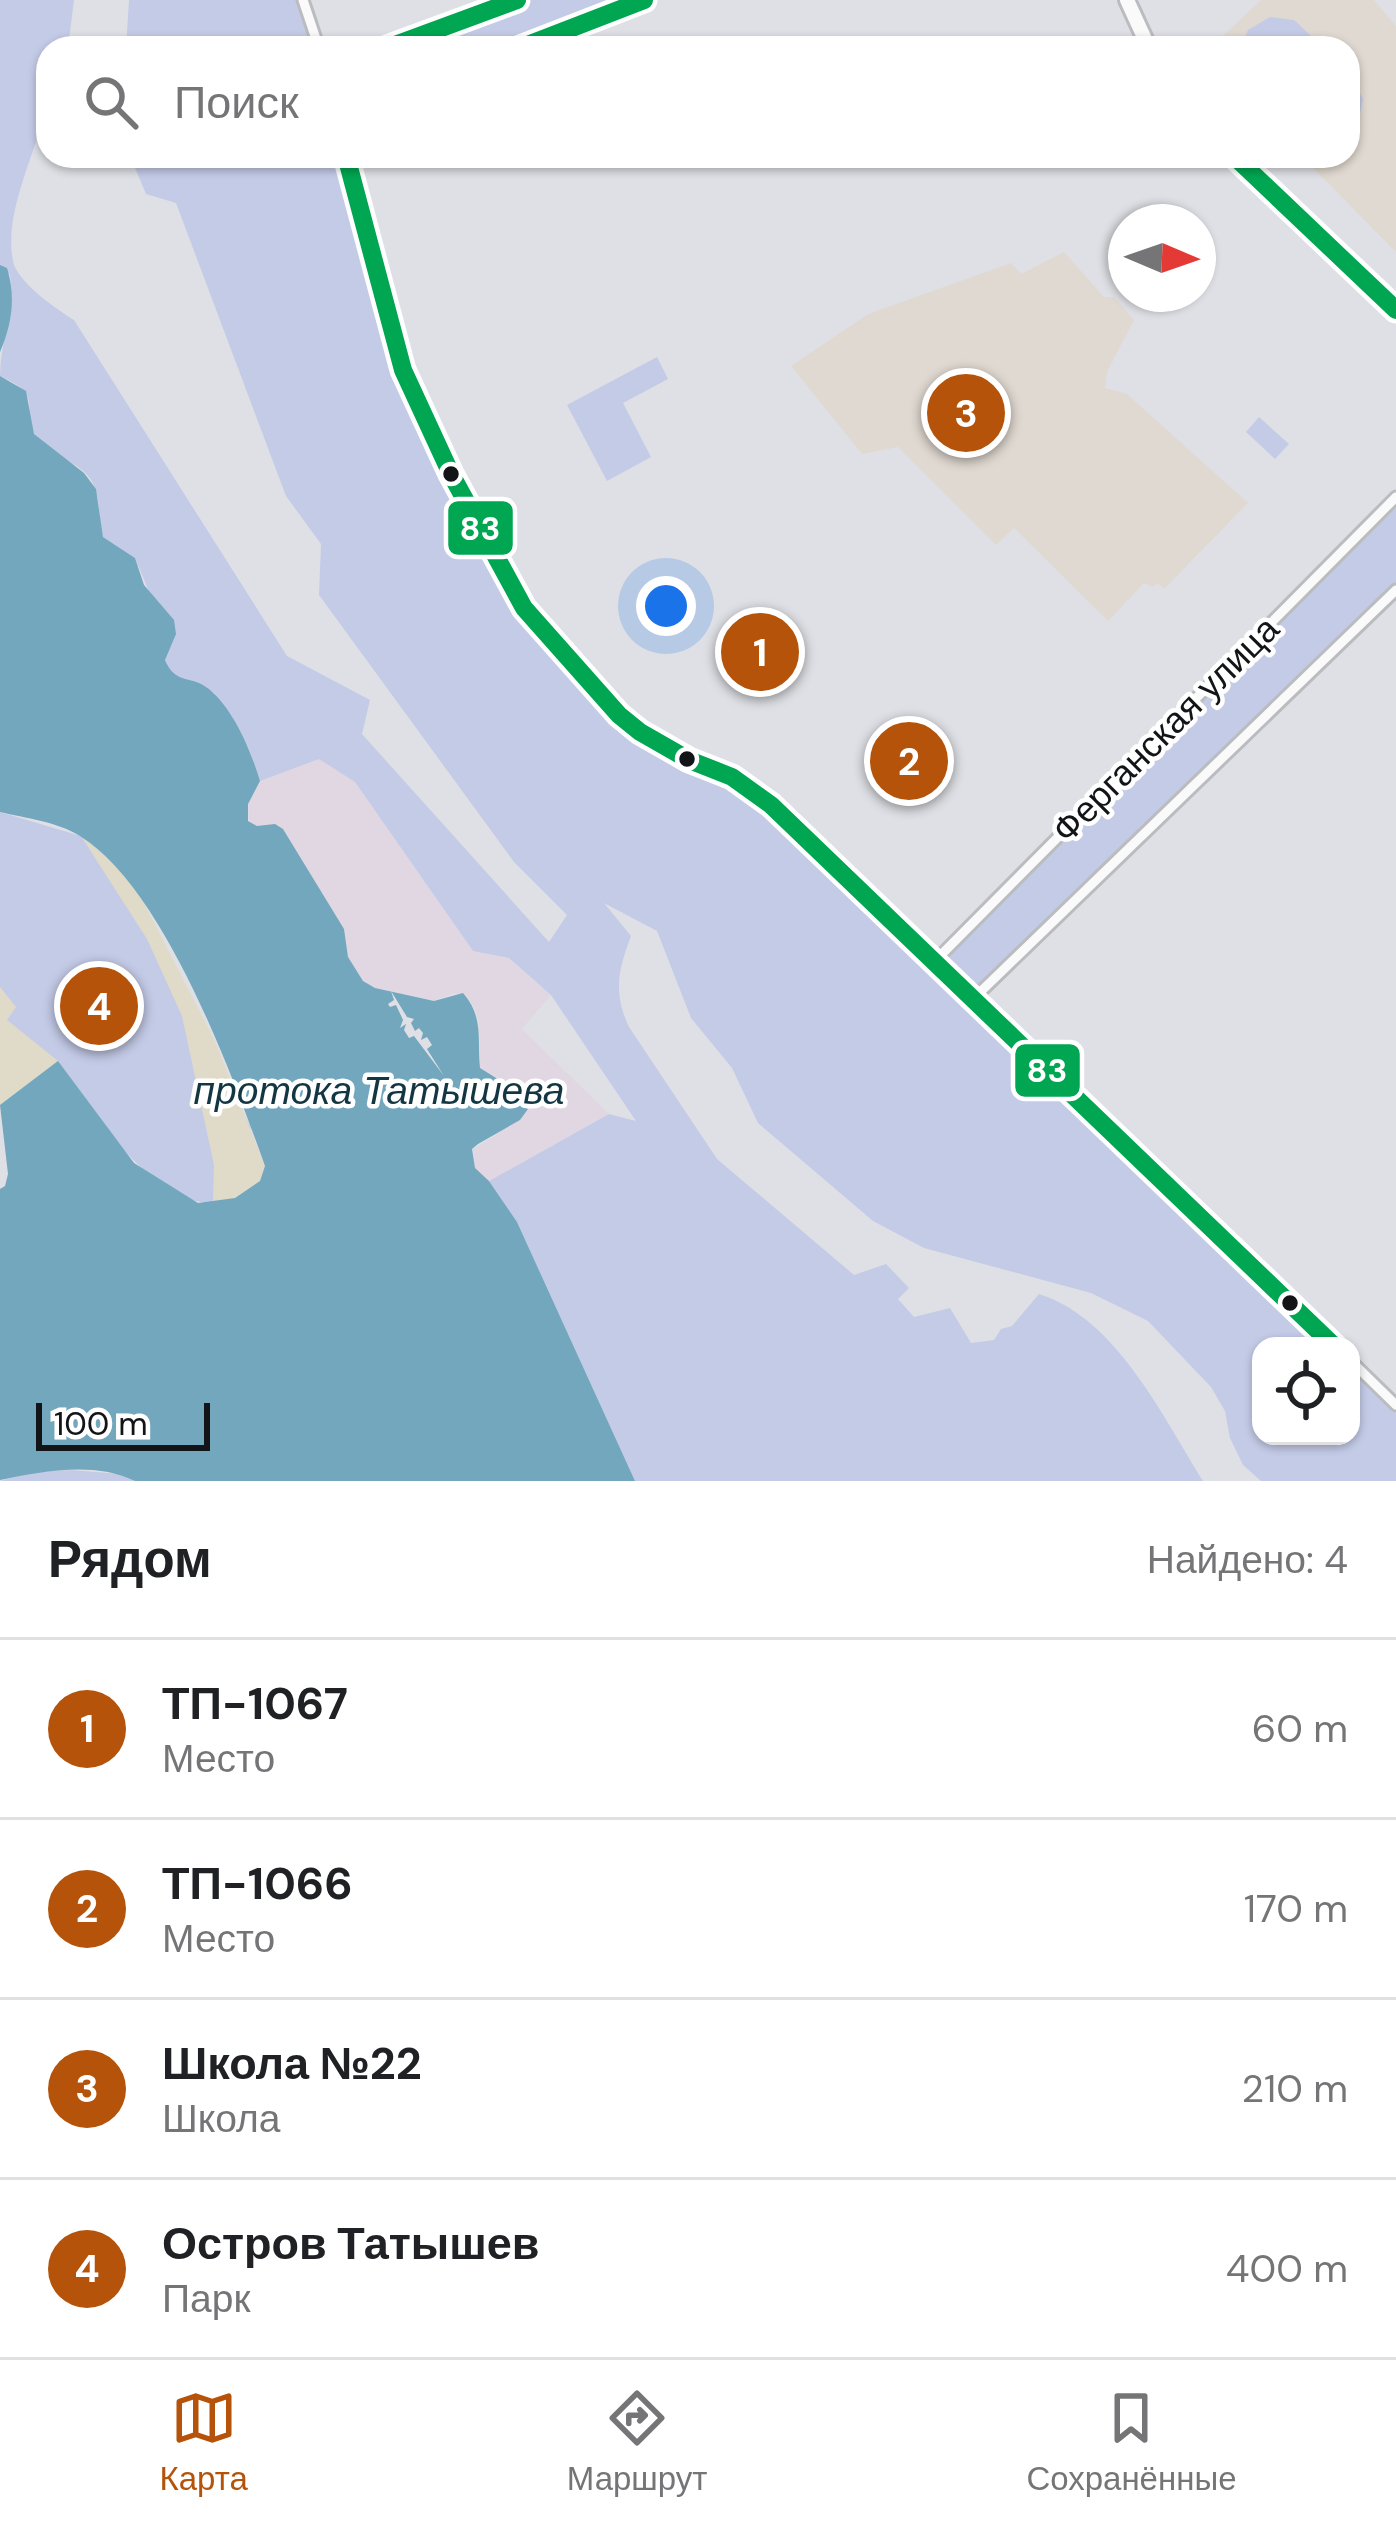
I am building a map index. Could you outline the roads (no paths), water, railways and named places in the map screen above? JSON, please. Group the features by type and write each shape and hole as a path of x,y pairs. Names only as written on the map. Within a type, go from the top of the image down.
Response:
{"main road":[{"path":"1126,0 1143,36"},
{"path":"1247,168 1396,310"}],"street":[{"path":"303,0 315,36"},
{"path":"420,36 517,0"},
{"path":"551,36 644,0"},
{"path":"349,168 403,370 451,474 524,608 619,715 659,744 732,777 771,805 1325,1337"},
{"name":"Ферганская улица","path":"935,961 1396,497"},
{"name":"Ферганская улица","path":"973,999 1396,590"},
{"path":"1360,1370 1396,1406"}],"water":[{"path":"0,265 7,268 12,300 0,352"},
{"name":"протока Татышева","path":"0,376 26,391 34,434 84,473 96,489 103,537 135,558 144,585 174,620 176,634 165,660 169,668 203,685 234,719 260,781 248,804 248,821 283,829 344,929 348,957 363,981 434,1001 463,993 470,1002 478,1029 480,1068 522,1094 528,1109 520,1120 472,1149 475,1168 517,1222 635,1481 135,1481 86,1470 0,1480 0,1189 8,1174 0,1105 58,1061 134,1163 198,1203 235,1198 260,1181 265,1166 192,986 140,897 111,861 80,836 0,812"}],"place":[{"name":"Школа №22","path":"966,413"},
{"name":"ТП-1067","path":"760,652"},
{"name":"ТП-1066","path":"909,761"},
{"name":"Остров Татышев","path":"99,1006"}]}
